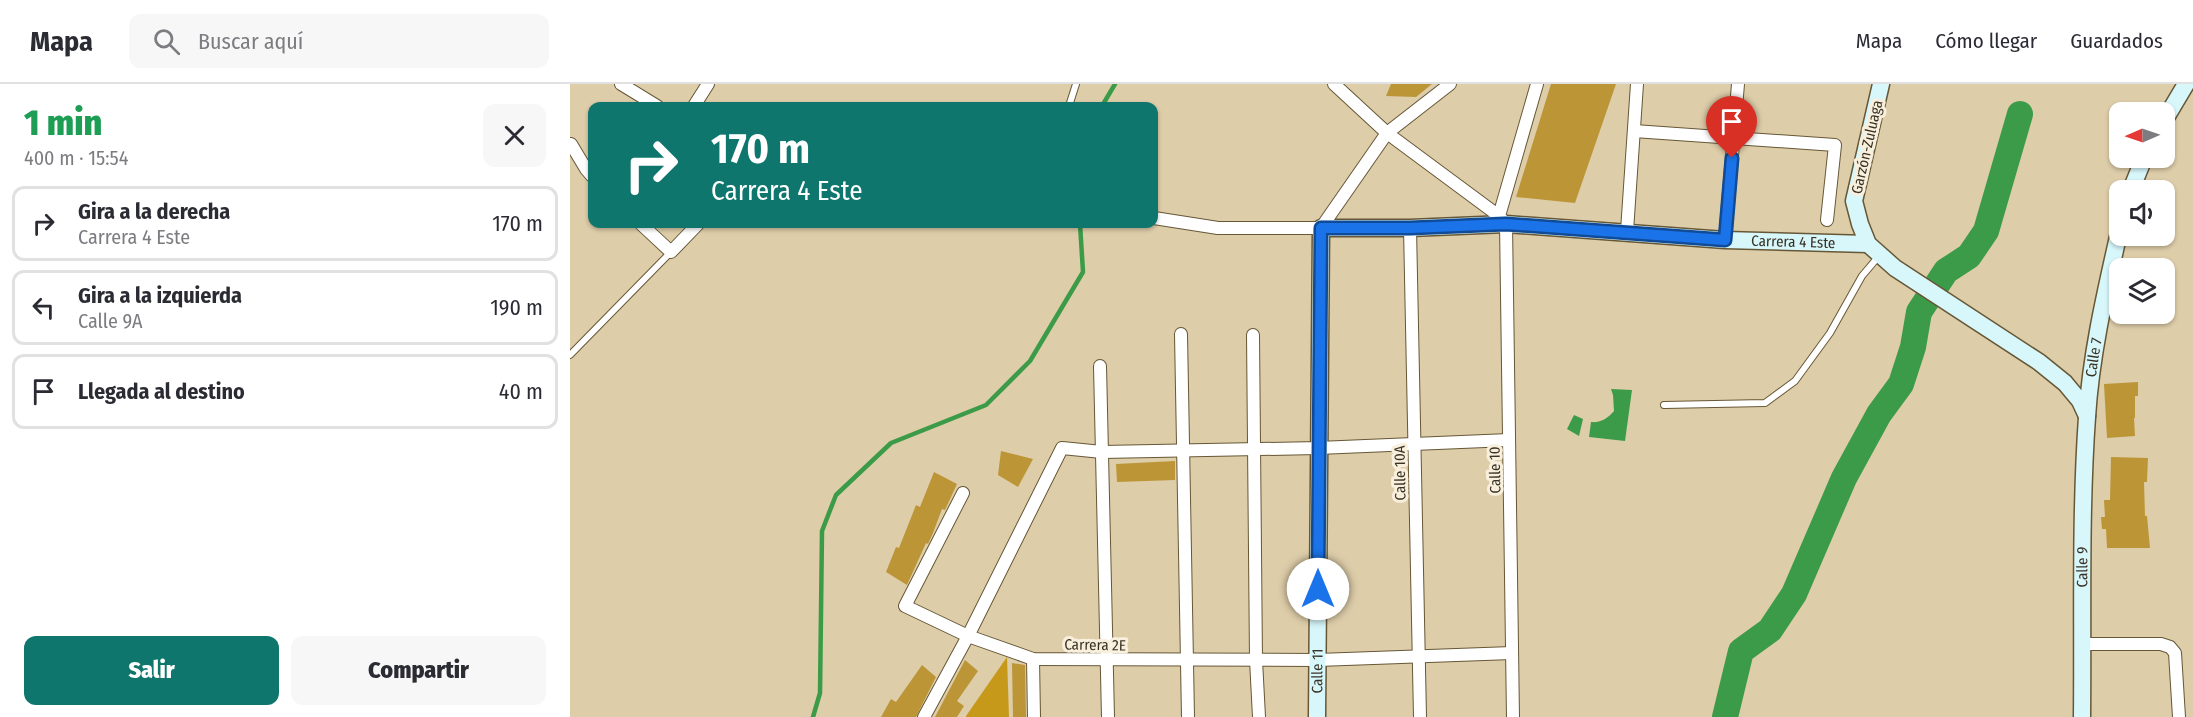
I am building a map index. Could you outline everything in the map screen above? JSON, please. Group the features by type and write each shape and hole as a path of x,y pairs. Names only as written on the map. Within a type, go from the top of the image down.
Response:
{"street":[{"path":"621,84 650,102"},
{"path":"697,102 708,84"},
{"path":"1334,84 1388,134 1502,220"},
{"path":"1158,219 1218,228 1321,228 1388,134 1450,84"},
{"name":"Calle 10","path":"1514,717 1502,220 1537,84"},
{"path":"1627,231 1637,84"},
{"path":"1725,240 1738,84"},
{"name":"Garzón-Zuluaga","path":"1881,84 1854,201 1860,224 1875,249 1895,268 2038,362 2065,383 2080,401 2087,417"},
{"path":"2175,102 2186,84"},
{"path":"1634,131 1835,145 1827,220"},
{"path":"571,144 588,171"},
{"name":"Carrera 4 Este","path":"1321,228 1410,228 1502,220 1725,240 1875,249"},
{"path":"645,228 671,252 694,228"},
{"name":"Calle 11","path":"1317,717 1321,228"},
{"name":"Calle 10A","path":"1410,228 1420,717"},
{"name":"Calle 7","path":"2087,417 2093,360 2116,246"},
{"path":"1180,334 1188,717"},
{"path":"1252,335 1256,660 1259,717"},
{"path":"1100,366 1108,717"},
{"name":"Calle 9","path":"2082,717 2083,522 2087,417"},
{"path":"924,717 968,636 1062,448 1102,452 1183,451 1509,440"},
{"name":"Carrera 2E","path":"963,493 905,606 968,636 1033,658 1318,660 1512,653"},
{"path":"2083,644 2170,647 2175,653 2179,717"},
{"path":"1033,658 1034,717"}],"lane":[{"path":"1070,102 1076,84"},
{"path":"1664,405 1765,403 1795,381 1830,333 1875,249"},
{"path":"570,355 671,252"}],"shaded area":[{"path":"1611,389 1632,390 1625,441 1589,437 1591,422 1604,420 1614,411"},
{"path":"1574,415 1583,419 1579,436 1567,429"},
{"path":"1007,657 1009,717 966,717 966,716"}],"building":[{"path":"1391,84 1432,84 1416,97 1386,96"},
{"path":"1551,84 1616,84 1575,203 1516,197"},
{"path":"2138,382 2138,396 2135,396 2135,436 2107,438 2104,384"},
{"path":"1001,451 1033,459 1018,487 998,475"},
{"path":"2111,457 2148,458 2147,482 2144,482 2145,516 2147,516 2150,548 2107,548 2106,529 2102,529 2101,517 2105,517 2104,500 2110,500"},
{"path":"1175,461 1175,480 1117,482 1116,464"},
{"path":"934,472 957,484 945,510 942,509 928,544 926,543 907,585 886,572 896,547 899,548 916,505 920,507"},
{"path":"965,660 978,671 957,701 964,706 957,717 935,717"},
{"path":"1012,663 1025,665 1026,717 1013,717"},
{"path":"922,665 936,677 916,717 881,717 891,699 896,702"}],"waterway":[{"path":"1104,102 1115,84"},
{"path":"1725,717 1741,651 1770,630 1794,594 1844,478 1879,414 1901,384 1913,347 1919,312 1946,271 1969,256 1986,231 2020,114"},
{"path":"813,717 820,693 822,531 836,495 891,443 986,405 1030,361 1083,272 1080,228"}],"route":[{"path":"1318,589 1321,228 1410,228 1506,224 1627,231 1725,240 1732,158"}]}
